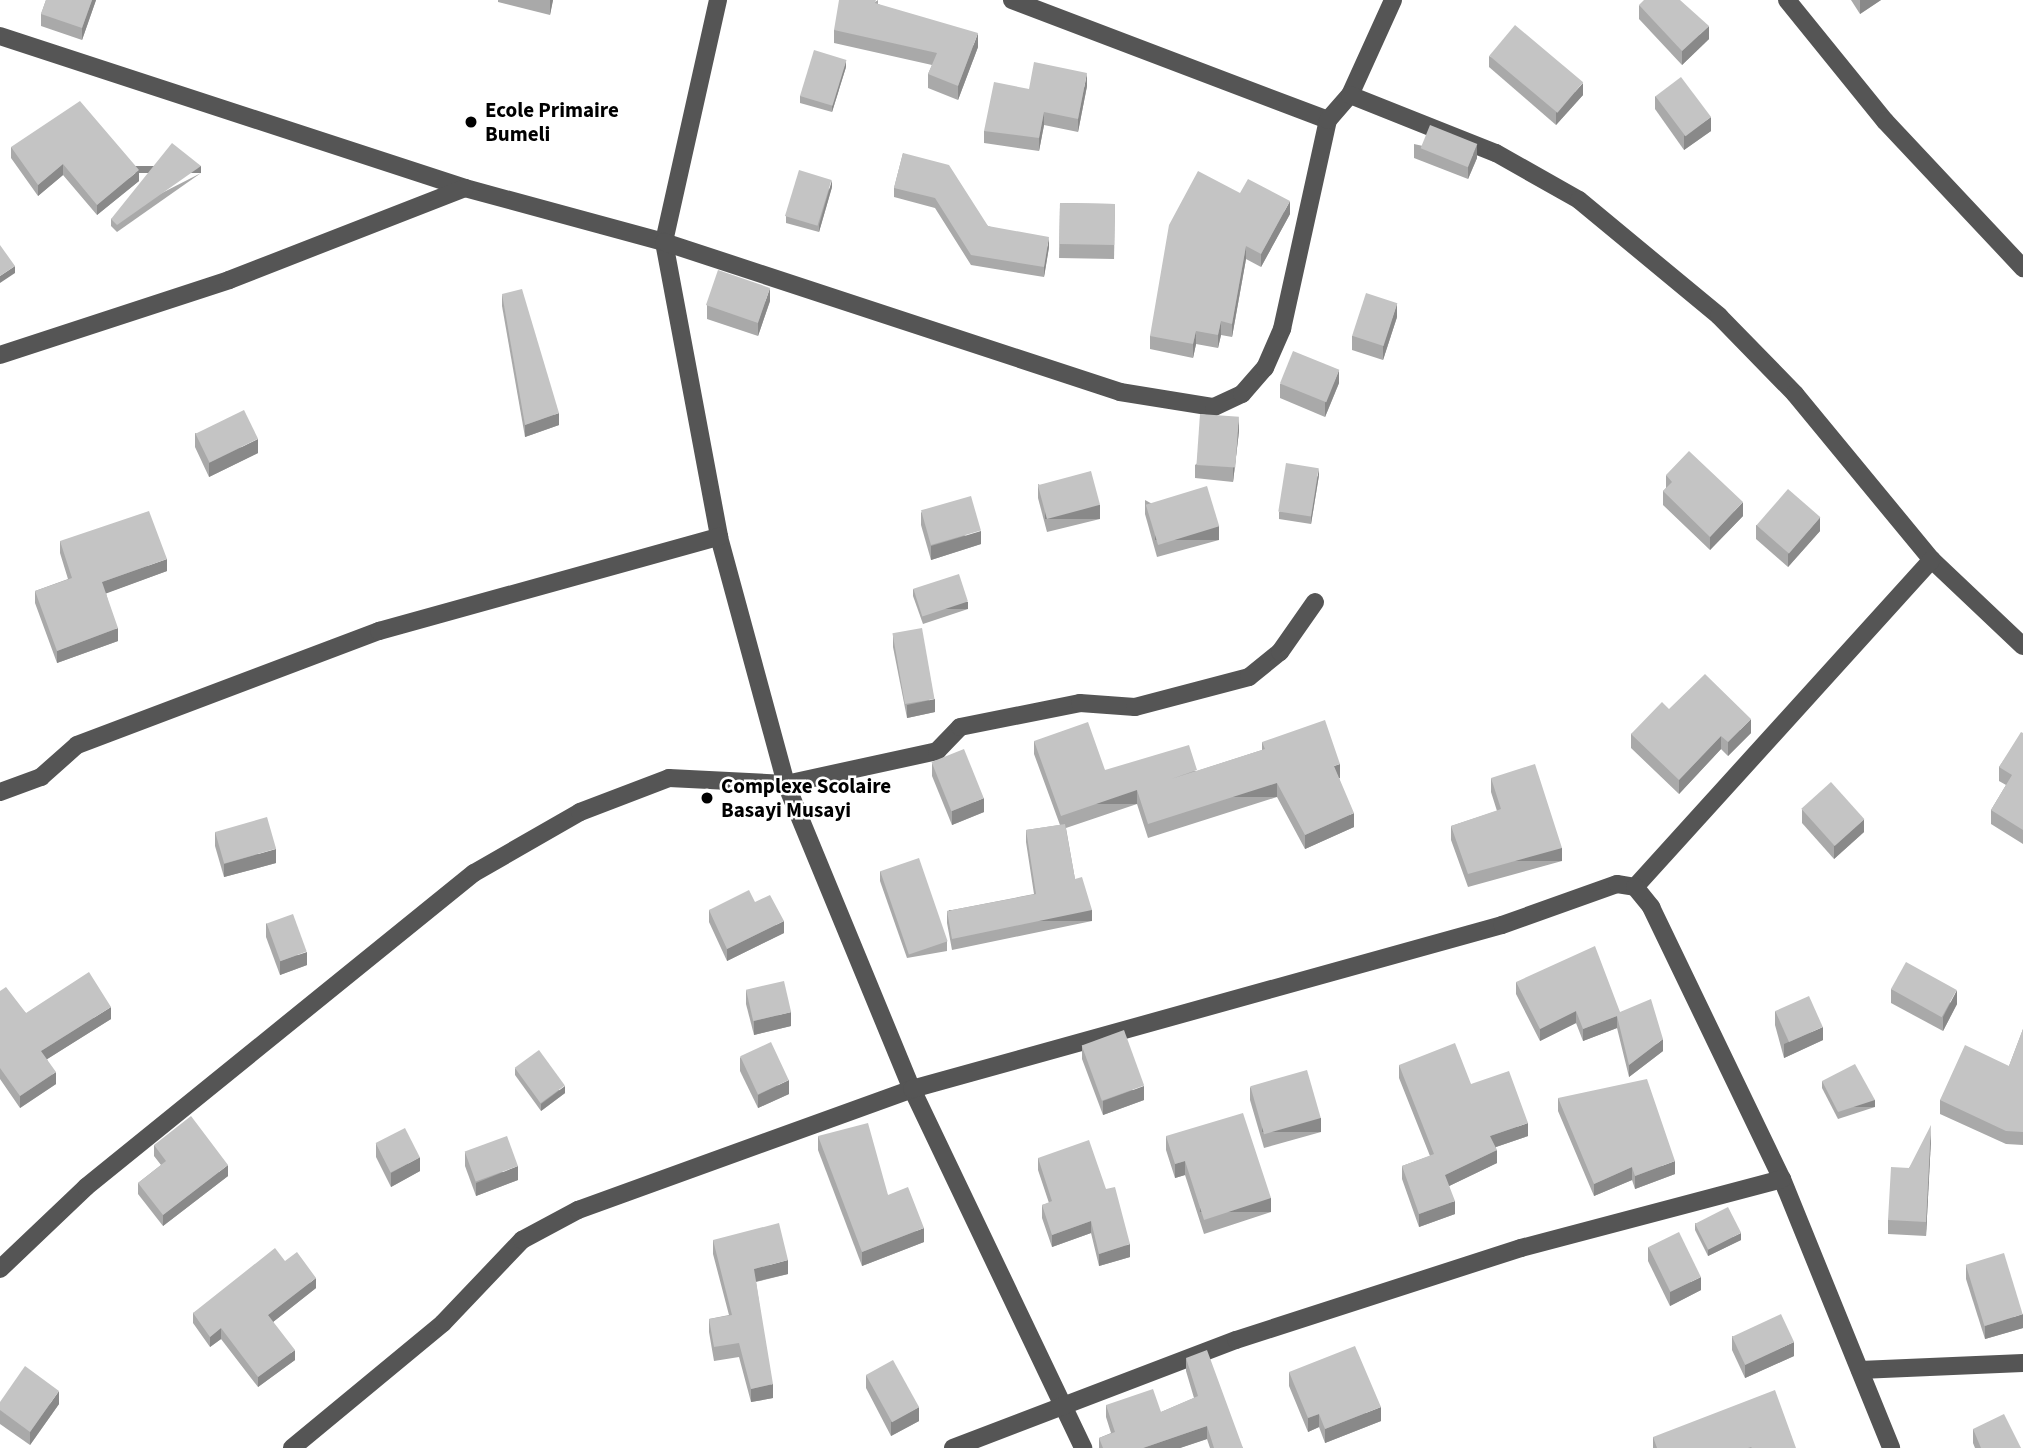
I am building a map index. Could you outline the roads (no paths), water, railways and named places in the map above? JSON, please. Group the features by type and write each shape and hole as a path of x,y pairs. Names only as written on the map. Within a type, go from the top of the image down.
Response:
{"street":[{"path":"718,0 664,242 719,537 786,784 912,1089 1083,1448"},
{"path":"1012,0 1328,120"},
{"path":"0,36 466,188 664,242 1120,392 1214,407 1242,394 1265,368 1282,329 1328,120 1350,95 1393,0"},
{"path":"1787,0 1885,121 2023,268"},
{"path":"1350,95 1496,153 1579,200 1718,316 1795,394 1932,560 2023,646"},
{"path":"0,355 229,280 466,188"},
{"path":"0,792 41,777 78,744 379,631 719,537"},
{"path":"1635,887 1932,560"},
{"path":"0,1269 86,1187 474,873 580,812 669,778 786,784 937,751 960,727 1080,703 1135,707 1249,677 1280,652 1315,602"},
{"path":"292,1448 443,1323 522,1240 578,1210 912,1089 1502,925 1573,896 1617,884 1635,887 1651,907 1782,1179 1891,1448"},
{"path":"953,1448 1062,1402 1521,1248 1782,1179"},
{"path":"1860,1370 2023,1363"}],"place":[{"name":"Ecole Primaire Bumeli","path":"471,122"},
{"name":"Complexe Scolaire Basayi Musayi","path":"707,798"}]}
